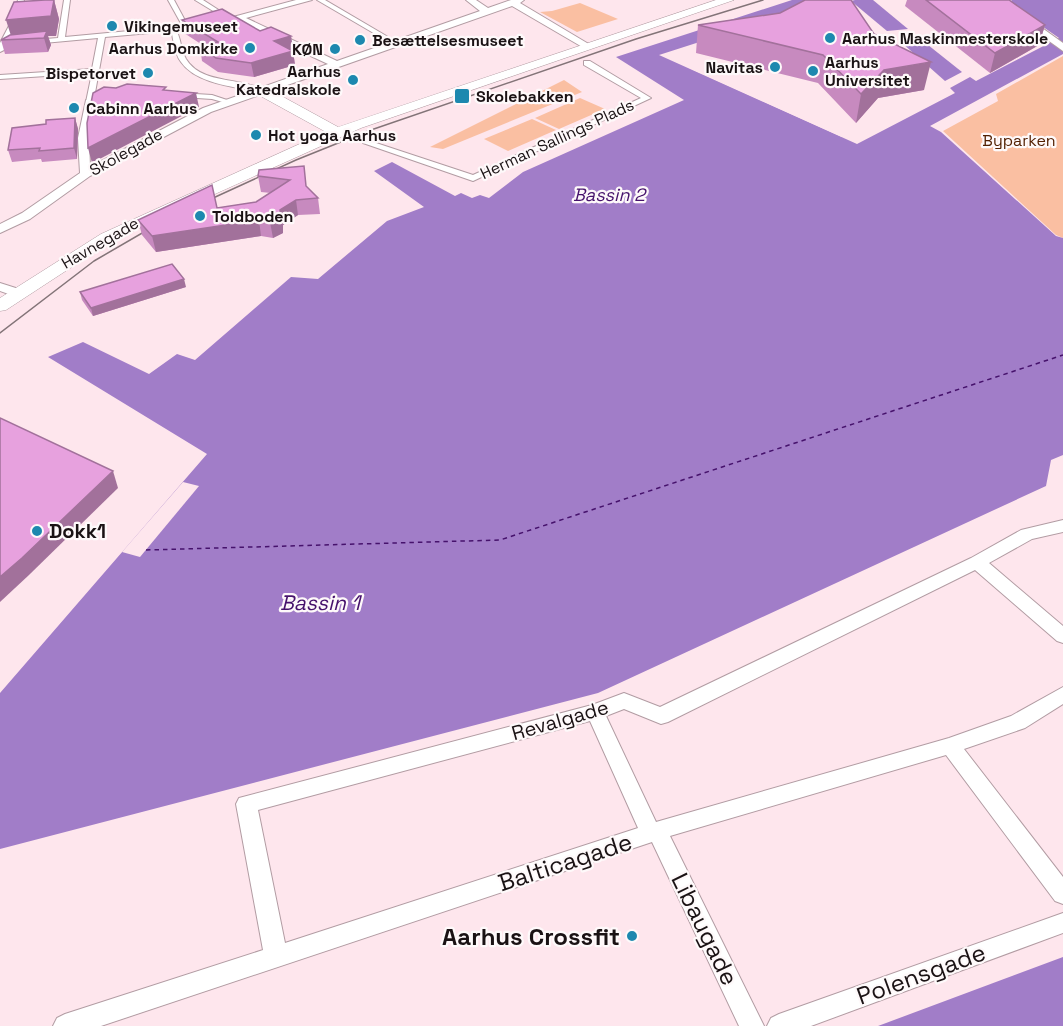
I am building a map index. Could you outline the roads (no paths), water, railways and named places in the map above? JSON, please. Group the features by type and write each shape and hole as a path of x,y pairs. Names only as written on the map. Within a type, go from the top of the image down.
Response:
{"street":[{"path":"0,50 15,21 21,0"},
{"path":"61,39 67,0"},
{"path":"171,0 184,26"},
{"path":"198,0 225,16"},
{"path":"215,19 225,16 238,17 307,0"},
{"path":"320,0 396,44"},
{"path":"470,0 486,12"},
{"path":"175,33 183,61 193,70 260,90 333,130 707,0"},
{"path":"517,1 584,44 728,0"},
{"path":"984,0 1011,20"},
{"path":"997,0 1063,48"},
{"name":"Skolegade","path":"0,230 26,216 86,174 189,118 226,101 338,65 517,1"},
{"path":"238,17 267,34 280,37 338,65"},
{"path":"175,33 184,26 195,24"},
{"path":"29,43 162,30 175,33"},
{"path":"86,174 82,156 86,115 94,90 102,37"},
{"name":"Herman Sallings Plads","path":"367,143 473,178 647,98 587,63"},
{"path":"0,77 96,71"},
{"path":"94,90 103,90"},
{"path":"173,94 212,97 226,101"},
{"name":"Havnegade","path":"5,294 75,247 128,218 333,130"},
{"name":"Revalgade","path":"276,957 246,804 595,712 624,702 661,716 977,562 1027,534 1063,526"},
{"path":"977,562 1063,636"},
{"name":"Balticagade","path":"65,1026 654,832 950,746 1018,722 1063,695"},
{"name":"Libaugade","path":"595,712 752,1026"},
{"path":"950,746 1063,894"},
{"name":"Polensgade","path":"779,1026 1063,922"}],"water":[{"path":"792,0 830,0 659,55 857,144 955,93 950,88 970,77 976,81 1059,38 1009,3 1012,0 1063,0 1063,54 930,126 941,132 1056,236 1063,238 1063,455 1051,460 1046,486 598,693 0,849 0,693 207,454 48,357 83,342 149,374 177,354 195,360 291,277 318,279 387,221 424,207 374,171 392,162 455,196 461,193 472,198 480,195 489,198 523,172 684,100 616,57"},
{"path":"873,0 908,29 887,31 851,1"},
{"path":"923,41 962,72 945,81 902,43"},
{"path":"1063,957 1063,1026 878,1026"}],"tram line":[{"path":"200,204 296,160 368,131 636,39 763,0"},
{"path":"0,333 94,261 156,225"}],"place":[{"name":"Vikingemuseet","path":"112,26"},
{"name":"Aarhus Maskinmesterskole","path":"830,38"},
{"name":"Besættelsesmuseet","path":"360,40"},
{"name":"Aarhus Domkirke","path":"250,48"},
{"name":"KØN","path":"335,49"},
{"name":"Navitas","path":"775,67"},
{"name":"Aarhus Universitet","path":"813,71"},
{"name":"Bispetorvet","path":"148,73"},
{"name":"Aarhus Katedralskole","path":"353,80"},
{"name":"Skolebakken","path":"462,96"},
{"name":"Cabinn Aarhus","path":"74,108"},
{"name":"Hot yoga Aarhus","path":"256,135"},
{"name":"Toldboden","path":"200,216"},
{"name":"Dokk1","path":"37,531"},
{"name":"Aarhus Crossfit","path":"632,936"}],"park label":[{"name":"Byparken","path":"1019,140"}],"water label":[{"name":"Bassin 2","path":"609,194"},
{"name":"Bassin 1","path":"320,602"}]}
